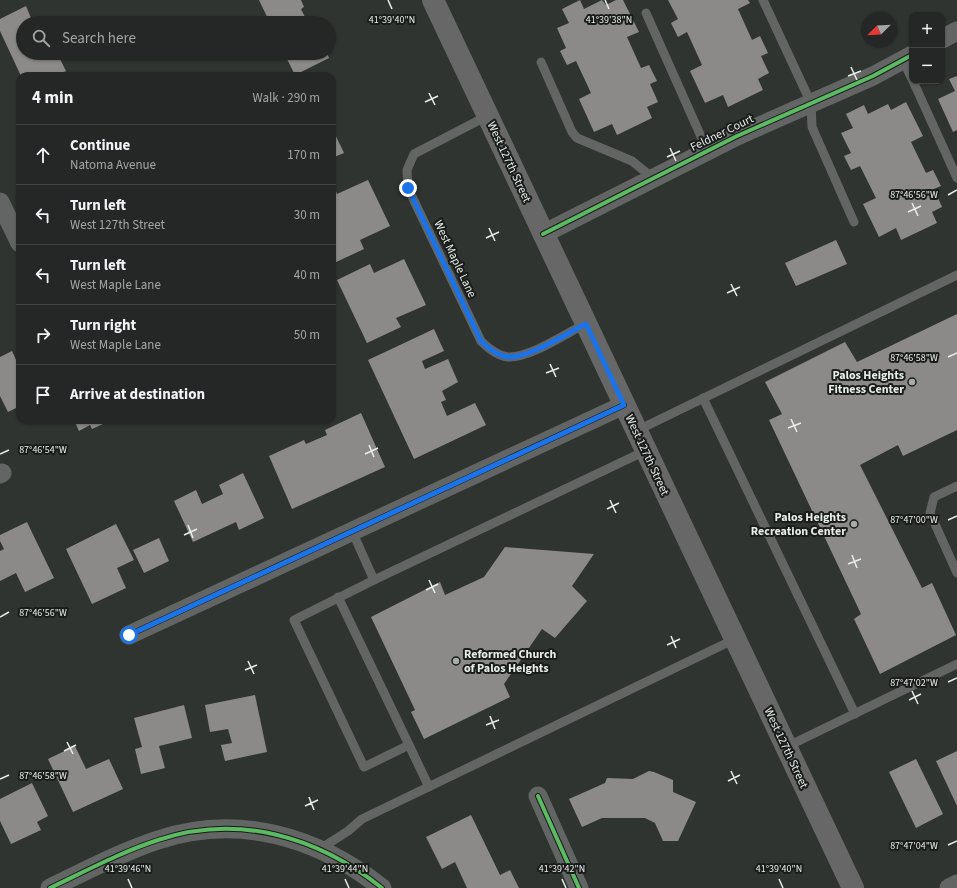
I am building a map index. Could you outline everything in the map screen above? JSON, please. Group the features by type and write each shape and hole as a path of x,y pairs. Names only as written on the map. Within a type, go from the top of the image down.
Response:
{"main road":[{"name":"West 127th Street","path":"438,2 487,116 853,888"}],"street":[{"path":"945,37 957,31"},
{"name":"Feldner Court","path":"543,234 707,150 873,76 908,57"},
{"path":"0,202 16,235"},
{"path":"129,635 624,405"},
{"path":"538,796 579,888"},
{"path":"50,888 133,849 159,839 193,832 224,830 269,832 291,838 336,857 382,888"},
{"path":"949,888 957,884"}],"lane":[{"path":"764,0 810,103 812,127 854,222"},
{"path":"646,13 707,150"},
{"path":"541,62 572,132 577,138 632,161 654,178"},
{"path":"914,84 957,178"},
{"name":"West Maple Lane","path":"487,116 414,154 406,170 408,188 481,341 492,351 507,357 526,354 586,324"},
{"path":"636,431 957,275"},
{"path":"703,398 855,714"},
{"path":"409,745 364,766 294,620 374,580 645,451"},
{"path":"957,486 934,497 930,513 957,573"},
{"path":"352,531 374,580"},
{"path":"338,598 429,787"},
{"path":"320,849 348,832 362,819 735,639"},
{"path":"786,748 957,664"}],"building":[{"path":"259,0 301,0 304,7 301,9 304,16 267,16"},
{"path":"580,0 584,9 602,0 606,5 616,0 623,0 639,32 627,37 641,68 649,65 657,81 650,84 658,102 647,107 652,118 617,135 612,124 594,132 579,99 591,93 576,61 567,65 560,51 566,48 557,28 569,23 562,9"},
{"path":"668,0 748,0 750,3 738,9 752,40 760,36 768,53 761,56 769,73 758,79 763,90 728,107 723,95 705,103 690,71 702,65 687,32 678,37 671,23 678,19"},
{"path":"26,6 30,16 16,16 16,60 60,60 66,71 19,72 0,31 0,19"},
{"path":"288,60 325,60 301,72 294,72"},
{"path":"957,76 957,130 953,132 938,99 955,91 949,79"},
{"path":"906,102 923,136 911,142 926,173 933,170 941,186 934,189 942,207 932,212 937,223 901,240 896,228 879,237 863,204 876,198 860,166 851,170 844,156 851,153 841,133 853,128 846,114 864,105 868,114 888,104 891,110"},
{"path":"336,136 344,153 336,156"},
{"path":"368,180 390,226 360,240 364,249 336,262 336,191 337,194"},
{"path":"836,240 847,264 796,286 785,263"},
{"path":"404,259 426,305 396,318 401,327 367,343 337,280 370,264 374,273"},
{"name":"Palos Heights Recreation Center","path":"957,314 957,430 903,456 898,445 860,465 922,588 932,583 956,635 880,674 854,619 861,614 769,420 782,414 765,382 845,342 857,362"},
{"path":"434,329 444,351 422,361 425,369 448,359 458,382 442,391 446,400 441,402 447,416 475,403 486,425 414,459 368,360"},
{"path":"12,351 16,360 16,408 8,412 0,396 0,357"},
{"path":"361,413 385,467 292,509 269,456 304,440 306,444 327,435 325,430"},
{"path":"76,424 103,424 92,429 90,425 79,431"},
{"path":"243,473 264,518 239,530 236,522 193,542 174,501 196,490 202,504 223,494 219,485"},
{"path":"27,522 54,578 25,592 16,573 0,581 0,551 4,549 0,541 0,535"},
{"path":"116,524 134,560 117,568 126,588 92,604 66,549"},
{"path":"159,538 169,561 144,573 133,550"},
{"name":"Reformed Church of Palos Heights","path":"505,547 594,554 572,586 587,601 555,638 542,629 504,684 510,697 424,739 411,712 415,710 371,617 440,582 445,595 484,577"},
{"path":"255,695 267,752 225,761 221,745 232,743 228,729 210,732 205,705"},
{"path":"184,705 192,738 159,746 165,768 141,774 135,749 142,747 134,718"},
{"path":"75,746 86,769 109,759 123,789 73,812 48,759"},
{"path":"957,751 957,806 936,761"},
{"path":"916,759 943,814 916,828 889,772"},
{"path":"649,771 673,780 673,792 696,802 678,841 663,841 655,823 645,818 602,818 582,827 569,799 605,783 607,778 633,779"},
{"path":"32,783 48,816 37,822 41,830 11,844 0,821 0,799"},
{"path":"471,815 500,875 510,870 519,888 467,888 455,862 442,869 426,837"}],"cycle path":[{"path":"543,234 737,136 873,76 909,57"},
{"path":"129,635 624,405"},
{"path":"538,796 579,888"},
{"path":"50,888 104,862 158,840 188,832 218,829 248,830 276,835 304,843 331,855 357,870 382,888"}],"place":[{"name":"Palos Heights Fitness Center","path":"912,382"},
{"name":"Palos Heights Recreation Center","path":"854,524"},
{"name":"Reformed Church of Palos Heights","path":"456,661"}],"route":[{"path":"129,635 624,405 586,324 526,354 507,357 492,351 481,341 408,188"}]}
